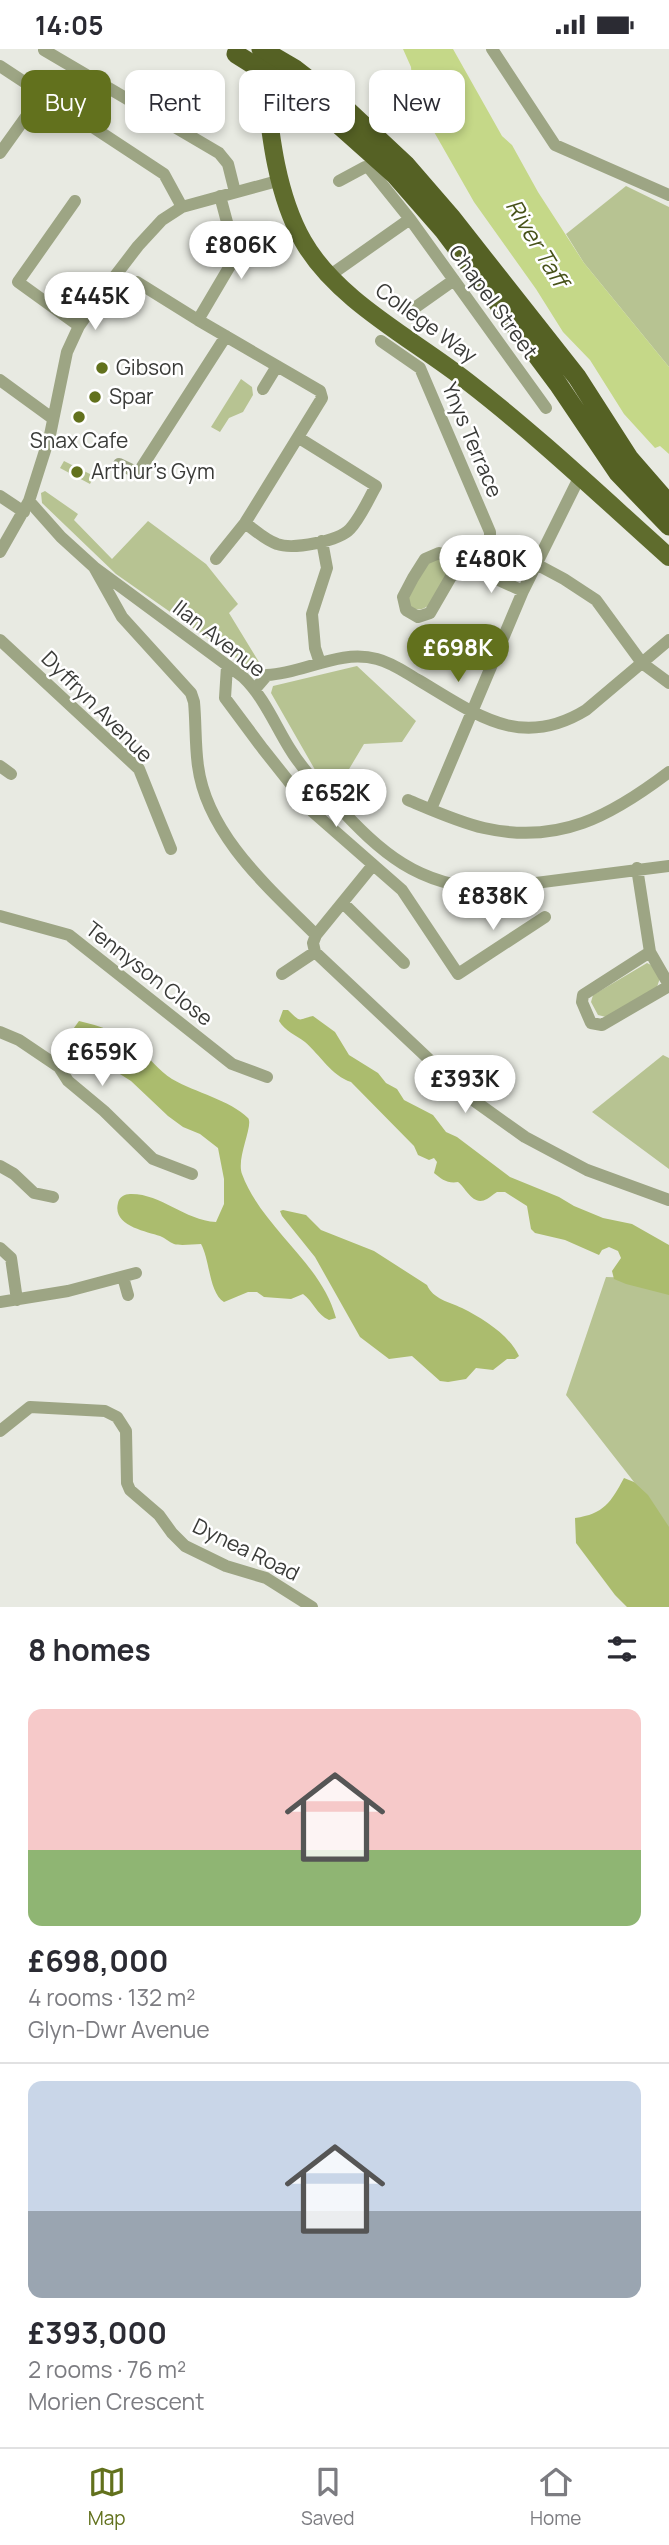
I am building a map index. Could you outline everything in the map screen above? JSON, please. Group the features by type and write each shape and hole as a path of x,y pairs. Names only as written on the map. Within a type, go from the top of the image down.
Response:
{"highway":[{"path":"261,49 283,70"},
{"path":"231,51 273,70"},
{"path":"355,117 406,165 452,218 577,377 629,458 669,503"},
{"path":"348,133 395,175 444,230 558,384 618,473 669,526"}],"main road":[{"name":"College Way","path":"261,49 268,114 281,180 303,241 329,276 370,313 407,336 468,381 669,557"}],"street":[{"path":"492,49 555,145 669,195"},
{"path":"44,50 219,153 228,164 235,192"},
{"path":"0,66 21,79"},
{"path":"0,153 5,137 21,118"},
{"path":"103,133 164,174 182,207"},
{"name":"Chapel Street","path":"339,181 368,167 410,219 546,408"},
{"path":"0,552 27,507 50,435 67,352 79,326 138,246 162,220 182,207 281,180"},
{"path":"198,320 234,259 232,237 220,196"},
{"path":"75,201 18,282 79,326"},
{"path":"329,276 410,219"},
{"path":"413,309 454,280"},
{"path":"137,282 320,391 322,398 245,523 216,559"},
{"path":"119,464 138,473 226,336"},
{"name":"Ynys Terrace","path":"381,341 420,368 479,506 491,539 490,548 479,571"},
{"path":"263,389 277,366"},
{"path":"0,380 52,418"},
{"path":"245,523 278,544 296,547 348,532 376,486 299,438"},
{"path":"431,809 523,591 579,478"},
{"path":"0,496 27,507 94,567 122,617 191,693 194,702 198,767 203,785 229,840 256,876 316,935"},
{"path":"320,663 312,628 312,614 327,568 322,541"},
{"path":"452,559 452,575 430,613 418,617 406,610 403,597 425,559 439,553 523,591"},
{"path":"536,564 597,600 642,663 669,684"},
{"name":"Ilan Avenue","path":"94,567 255,689 291,752 319,787 382,850 403,866 424,877 465,888 489,889 669,866"},
{"name":"Dyffryn Avenue","path":"0,640 139,769 171,849"},
{"path":"255,689 267,675 286,674 345,656 376,659 395,666 471,711 517,729 552,726 586,710 669,640"},
{"path":"227,666 225,698 313,812 402,890 458,974 545,917"},
{"path":"408,800 482,828 518,833 561,831 632,800 669,772"},
{"path":"373,865 316,935 313,943 319,958 461,1090 525,1137 587,1170 669,1200"},
{"path":"636,869 650,952 669,986 601,1024 591,1023 582,1002 583,995 650,952"},
{"path":"343,903 404,963"},
{"name":"Tennyson Close","path":"0,916 69,935 232,1064 267,1077"},
{"path":"282,974 315,951"},
{"path":"0,1032 19,1040 59,1067 68,1081 104,1111 153,1159 192,1174"},
{"path":"0,1166 14,1174 34,1193 53,1197"},
{"path":"0,1248 11,1258 17,1300"},
{"path":"0,1302 136,1273"},
{"path":"123,1277 128,1295"},
{"name":"Dynea Road","path":"0,1431 30,1407 105,1411 117,1417 126,1431 127,1483 185,1546 226,1566 266,1578 312,1607"}],"shaded area":[{"path":"626,186 669,207 669,367 584,263 566,234"},
{"path":"241,379 252,387 253,395 243,412 229,418 220,432 211,427"},
{"name":"Arthur's Gym","path":"64,461 94,476 90,484 60,468"},
{"path":"45,491 78,514 74,520 112,559 148,521 206,564 238,604 229,613 262,667 253,670 116,574 42,503 41,493"},
{"path":"438,559 444,560 448,567 440,591 430,605 423,609 408,606 407,598 423,565"},
{"path":"357,666 416,721 402,742 364,744 336,791 318,775 271,693 273,686"},
{"path":"647,963 653,966 660,978 657,987 606,1017 598,1015 591,1002 593,995"},
{"path":"283,1010 288,1010 300,1019 313,1016 335,1032 349,1055 378,1073 386,1083 397,1089 404,1100 433,1115 446,1132 457,1137 510,1177 603,1218 632,1224 669,1245 669,1295 614,1279 612,1271 621,1258 618,1251 609,1247 599,1255 565,1240 535,1233 531,1229 527,1206 505,1192 497,1192 478,1201 458,1182 448,1182 439,1177 434,1173 437,1162 434,1158 429,1160 418,1155 414,1146 351,1082 338,1075 305,1042 281,1024 279,1021"},
{"path":"79,1021 124,1037 172,1079 232,1106 248,1118 249,1127 241,1159 242,1174 263,1211 318,1279 336,1318 325,1318 303,1294 291,1299 264,1297 257,1292 248,1292 224,1302 215,1291 201,1244 174,1244 132,1226 120,1217 119,1201 122,1196 130,1194 152,1198 193,1217 216,1222 224,1204 224,1179 218,1148 200,1134 183,1127 131,1081 76,1044 71,1032"},
{"path":"663,1055 669,1058 669,1169 592,1112"},
{"path":"280,1211 306,1215 321,1230 374,1251 427,1285 437,1297 487,1322 509,1341 519,1356 507,1359 493,1370 476,1368 466,1379 448,1382 440,1381 412,1356 389,1359 360,1337 315,1257 282,1216"},
{"path":"606,1277 669,1279 669,1540 634,1482 566,1395"},
{"path":"624,1478 634,1482 648,1495 669,1527 669,1607 627,1607 576,1543 575,1518 600,1510 615,1494"}],"water":[{"path":"403,49 453,49 465,70 411,70"},
{"name":"River Taff","path":"465,70 502,136 512,145 538,192 584,263 669,367 669,454 660,446 655,448 624,414 590,360 563,332 474,202 435,133 465,133"}],"place":[{"name":"Gibson","path":"102,368"},
{"name":"Spar","path":"95,397"},
{"name":"Snax Cafe","path":"79,417"},
{"name":"Arthur's Gym","path":"77,472"}]}
